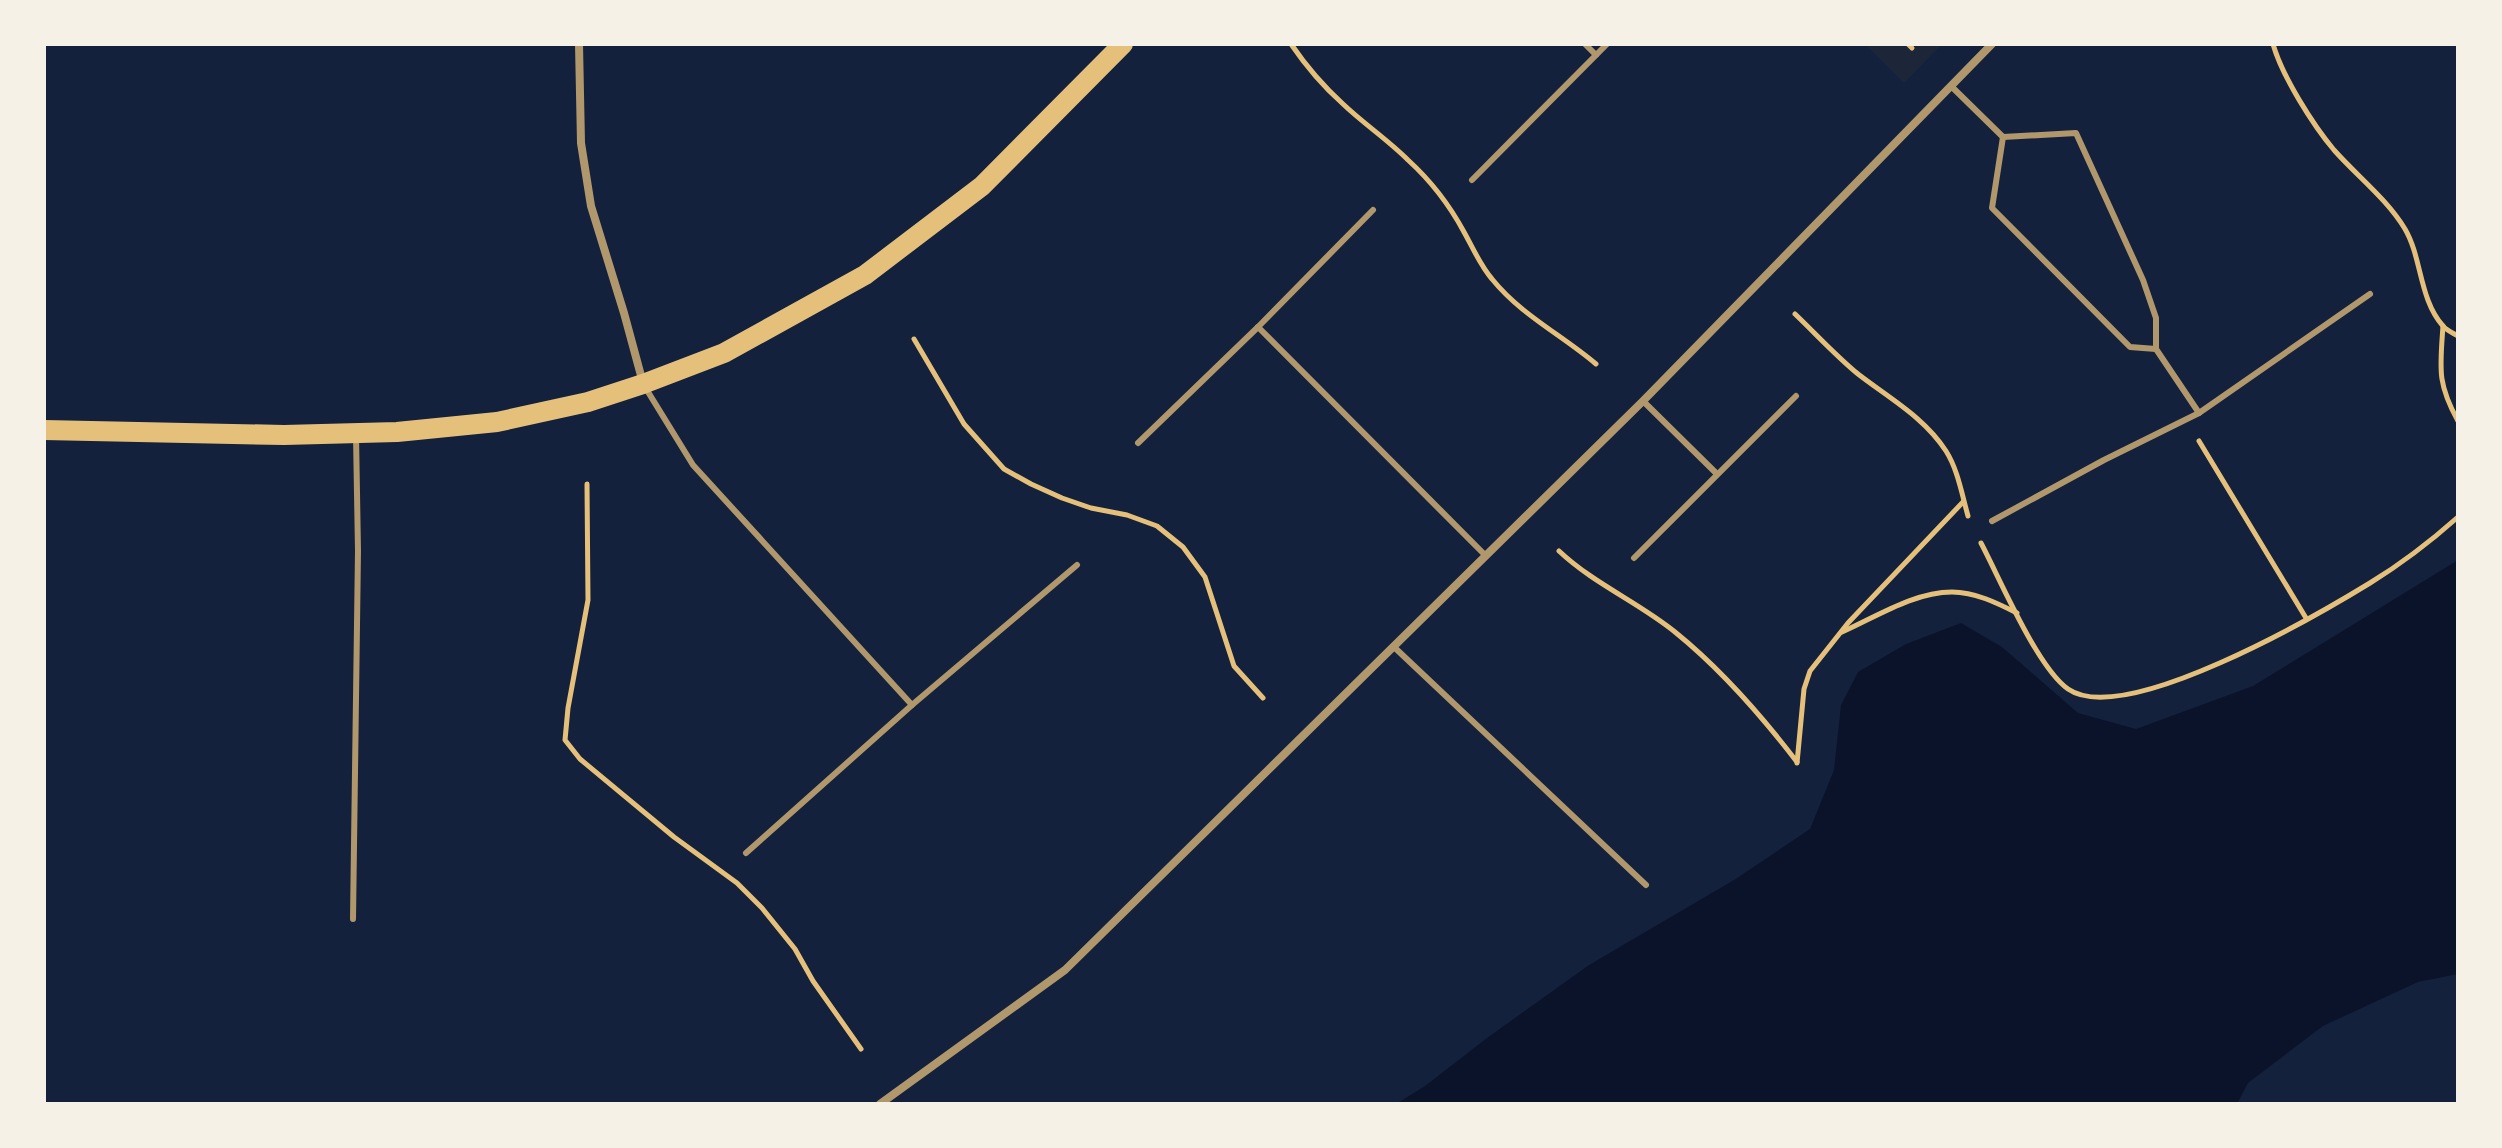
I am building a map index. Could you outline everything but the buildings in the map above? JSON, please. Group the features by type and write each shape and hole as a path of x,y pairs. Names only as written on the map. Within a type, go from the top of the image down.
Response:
{"main road":[{"path":"44,430 284,435 397,432 497,422 588,402 643,384 724,353 865,275 982,186 1123,44"}],"street":[{"path":"579,44 581,143 591,206 643,384"},
{"path":"880,1104 1065,970 1643,401 1992,44"}],"lane":[{"path":"1585,44 1596,55"},
{"path":"1472,180 1607,44"},
{"path":"1951,86 2003,137 2076,133 2143,280 2156,318 2156,349 2199,413"},
{"path":"2003,137 1992,208 2130,347 2156,349"},
{"path":"1138,443 1373,210"},
{"path":"1992,521 2199,413 2370,294"},
{"path":"1258,327 1486,556"},
{"path":"643,384 693,465 912,705"},
{"path":"1634,558 1796,396"},
{"path":"1643,401 1717,474"},
{"path":"353,919 358,551 356,433"},
{"path":"746,853 912,705 1077,565"},
{"path":"1394,647 1646,885"}],"path":[{"path":"1291,44 1321,83 1409,160 1429,182 1464,231 1476,257 1511,300 1596,364"},
{"path":"2273,44 2309,118 2404,228 2417,258 2423,289 2443,326 2458,336"},
{"path":"1795,314 1857,373 1895,399 1933,435 1947,453 1968,518"},
{"path":"2443,326 2440,379 2458,421"},
{"path":"914,339 964,424 1004,469 1062,498 1157,526 1183,547 1205,577 1234,666 1263,698"},
{"path":"2186,419 2306,618"},
{"path":"587,484 588,600 565,740 580,759 674,837 737,883 762,908 795,949 821,993 861,1049"},
{"path":"1559,551 1580,571 1675,632 1763,718 1797,763 1804,689 1810,671 1840,633 1964,501"},
{"path":"1975,532 2042,661 2058,681 2070,691 2087,697 2107,697 2159,687 2200,672 2306,618 2372,582 2458,517"},
{"path":"1840,633 1915,599 1938,593 1955,592 1974,596 2018,613"}],"shaded area":[{"path":"1865,44 1942,44 1904,83"},
{"path":"2458,560 2458,974 2418,982 2323,1026 2248,1083 2237,1104 1396,1104 1589,965 1734,880 1810,829 1834,770 1841,705 1858,672 1906,644 1961,623 2002,647 2078,713 2136,729 2253,686"}]}
